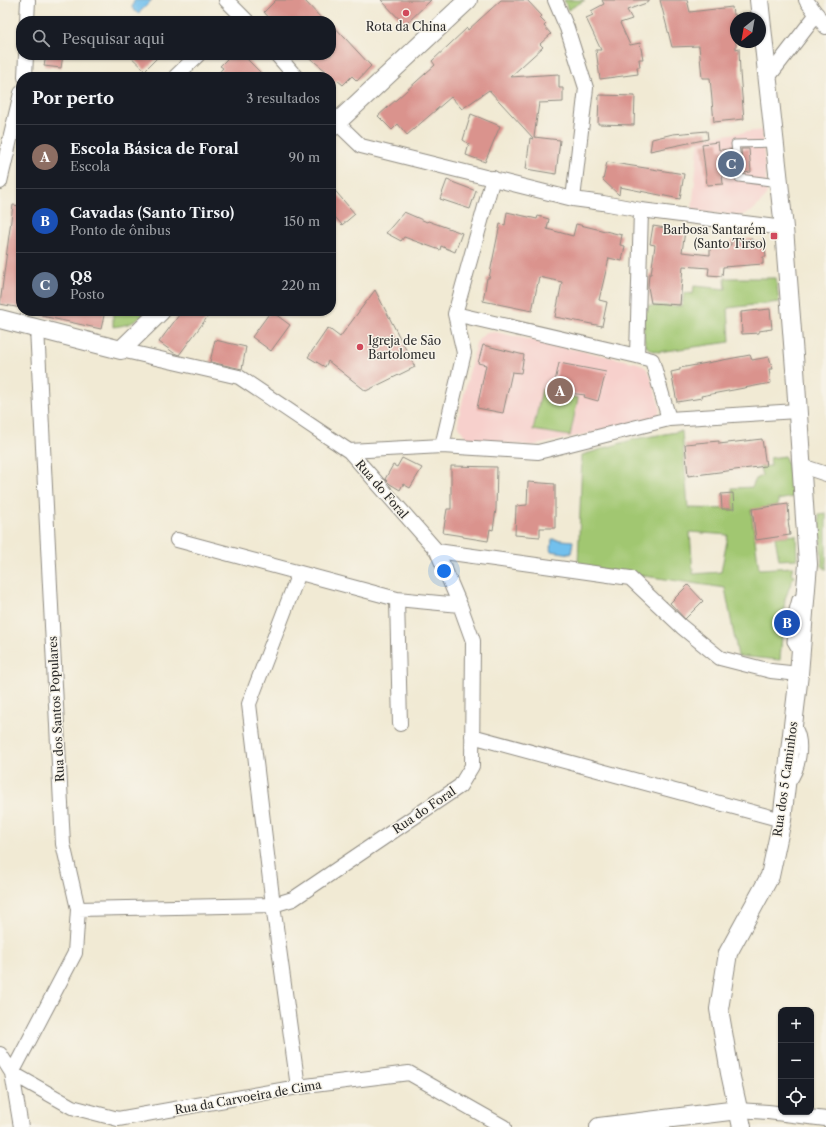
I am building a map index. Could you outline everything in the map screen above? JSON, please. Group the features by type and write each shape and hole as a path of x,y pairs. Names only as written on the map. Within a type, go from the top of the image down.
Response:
{"street":[{"path":"27,16 28,0"},
{"path":"226,0 238,16"},
{"path":"336,120 468,0"},
{"path":"555,0 567,28 586,88 573,199"},
{"name":"Rua dos 5 Caminhos","path":"740,1118 730,1073 719,1009 728,953 770,876 782,820 799,674 808,564 784,228 766,80 759,0"},
{"path":"806,0 826,27"},
{"path":"766,80 817,14"},
{"path":"25,72 26,60"},
{"path":"180,72 193,60"},
{"path":"281,60 292,72"},
{"path":"0,182 16,113"},
{"path":"336,125 361,146 573,199 640,210 784,228"},
{"path":"442,446 464,354 455,314 493,178"},
{"path":"637,356 640,210"},
{"path":"455,314 652,360 669,420"},
{"path":"0,319 121,350 156,316"},
{"name":"Rua dos Santos Populares","path":"12,1073 75,953 78,909 63,844 37,328"},
{"name":"Rua do Foral","path":"78,909 273,905 293,899 460,786 472,766 473,641 460,605 437,551 349,451 239,377 121,350"},
{"path":"349,451 442,446 538,452 669,420 797,411"},
{"path":"802,466 826,474"},
{"path":"176,540 396,599 460,605"},
{"path":"437,551 630,578 682,627 720,658 771,671 799,674"},
{"path":"298,1087 273,905 249,704 299,572"},
{"path":"396,599 400,724"},
{"path":"472,736 782,820"},
{"name":"Rua da Carvoeira de Cima","path":"0,1054 12,1073 72,1107 118,1119 298,1087 409,1073 504,1127"},
{"path":"12,1073 21,1127"},
{"path":"600,1127 740,1118 768,1112 826,1119"}],"lane":[{"path":"774,143 735,144 739,178 778,183"}],"shaded area":[{"path":"762,130 767,191 765,198 751,212 739,216 692,211 699,138"},
{"path":"495,332 638,363 646,368 650,374 660,408 658,418 532,446 472,441 465,436 461,430 458,424 459,416 476,343 487,333"}],"green space":[{"path":"564,0 585,0 568,10"},
{"path":"725,278 776,278 779,302 728,308 730,342 658,352 647,347 644,339 645,306 682,306 684,292 693,294 694,286 726,289"},
{"path":"113,316 141,316 132,323 113,327"},
{"path":"542,389 578,398 570,436 533,430"},
{"path":"682,431 688,508 734,509 732,488 752,487 756,479 762,476 760,467 771,466 770,458 785,456 791,480 793,497 778,500 778,505 751,510 759,569 793,567 791,574 794,575 785,599 780,660 738,656 725,588 578,566 582,455 635,439","holes":["690,532 728,535 721,572 693,574"]},
{"path":"826,513 826,570 822,566 819,514"},
{"path":"796,535 797,559 779,560 775,537"}],"water":[{"path":"134,0 152,0 138,14 132,8"},
{"path":"552,539 573,541 571,554 551,551"}],"building":[{"path":"276,0 304,0 319,16 268,16 264,12"},
{"name":"Rota da China","path":"381,0 431,0 405,25"},
{"path":"501,0 527,0 542,16 540,18 546,24 544,26 551,34 540,44 543,47 510,77 559,74 559,88 563,88 563,102 539,103 534,137 560,140 556,174 526,169 530,138 534,139 489,90 462,109 451,97 407,135 398,124 392,130 378,116 435,65 432,61 467,28 468,30"},
{"path":"602,0 649,0 649,2 627,10 632,19 620,23 630,45 640,43 643,59 639,59 640,67 637,67 638,74 600,79 596,50 601,50 586,18 593,15 591,11 604,4"},
{"path":"660,0 687,0 690,12 732,7 733,12 730,12 730,48 739,48 744,119 714,122 710,78 702,78 699,46 672,47"},
{"path":"336,28 371,66 357,81 352,76 343,85 337,80 336,81 336,72 325,72 326,71 312,60 336,60"},
{"path":"45,60 62,60 61,68 44,66"},
{"path":"134,60 155,60 145,70"},
{"path":"226,60 248,60 260,72 219,72 223,68 220,66"},
{"path":"599,95 635,96 634,125 598,124"},
{"path":"471,114 500,126 485,162 466,155 469,144 463,140"},
{"path":"707,131 708,139 650,151 652,139 673,134"},
{"path":"718,142 719,150 731,149 733,173 722,174 723,184 707,185 702,144"},
{"path":"741,149 749,149 751,172 743,173"},
{"path":"607,162 684,174 680,199 620,187 619,195 603,180"},
{"path":"447,180 476,191 470,209 440,199"},
{"path":"336,192 355,214 342,225 336,218"},
{"path":"13,205 16,205 16,307 0,304"},
{"path":"404,212 427,222 428,221 462,233 455,252 441,246 440,250 404,237 401,241 386,233"},
{"path":"507,212 537,219 538,216 549,219 547,229 573,236 576,224 622,235 620,245 625,246 622,261 609,258 599,300 607,302 602,326 555,317 562,282 539,277 532,311 483,301 500,224 505,225"},
{"path":"653,226 685,231 682,252 710,255 710,244 731,245 731,241 752,239 753,242 764,241 766,257 763,257 763,264 723,267 722,276 708,275 709,268 683,266 680,305 651,303 648,287 655,245 650,244"},
{"name":"Igreja de São Bartolomeu","path":"375,290 415,367 366,391 328,361 325,367 308,357 328,328 340,337"},
{"path":"770,309 772,329 759,331 759,333 742,334 741,312"},
{"path":"42,316 104,316 101,329"},
{"path":"178,316 208,316 179,355 159,342"},
{"path":"267,316 278,316 290,325 271,351 252,337"},
{"path":"215,340 246,347 242,369 210,362"},
{"path":"483,345 524,355 521,373 512,372 503,413 477,408 486,365 478,363"},
{"path":"750,355 752,360 769,357 773,369 769,369 771,383 677,402 671,372 680,370 680,368"},
{"path":"559,363 606,372 598,401 584,397 585,395 553,391"},
{"path":"762,439 766,466 688,476 685,444 719,441 719,444"},
{"path":"402,458 422,468 410,488 403,484 400,490 385,479 393,465 397,467"},
{"path":"451,466 497,467 496,509 493,530 490,529 488,541 443,533 447,509 451,509"},
{"path":"528,482 555,484 555,528 540,528 540,537 515,535 516,506 527,505"},
{"path":"733,493 734,509 722,509 721,494"},
{"path":"788,504 790,535 756,540 752,509"},
{"path":"688,585 703,601 685,619 670,603"}],"place":[{"name":"Rota da China","path":"406,13"},
{"name":"Q8","path":"731,164"},
{"name":"Barbosa Santarém (Santo Tirso)","path":"774,236"},
{"name":"Igreja de São Bartolomeu","path":"360,347"},
{"name":"Escola Básica de Foral","path":"560,391"},
{"name":"Cavadas (Santo Tirso)","path":"787,623"}]}
